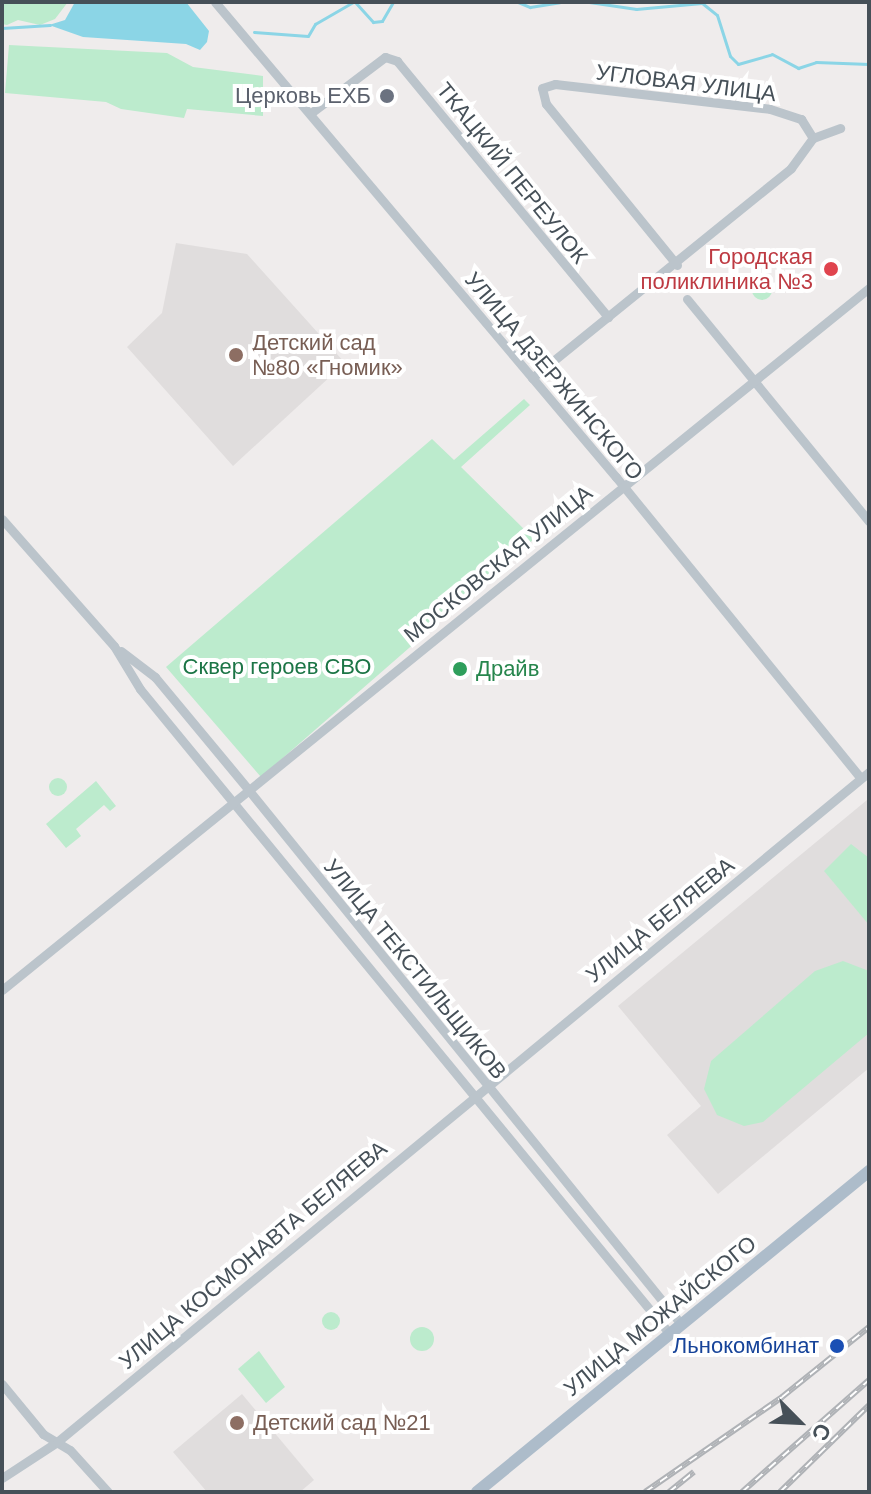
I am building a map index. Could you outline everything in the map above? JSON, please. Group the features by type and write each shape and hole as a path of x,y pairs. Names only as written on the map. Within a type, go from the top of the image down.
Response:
{"main road":[{"name":"УЛИЦА МОЖАЙСКОГО","path":"477,1492 869,1171"}],"street":[{"name":"УЛИЦА ДЗЕРЖИНСКОГО","path":"215,2 865,775"},
{"name":"ТКАЦКИЙ ПЕРЕУЛОК","path":"311,113 385,57 397,61 608,317"},
{"name":"УГЛОВАЯ УЛИЦА","path":"677,265 546,104 542,88 555,84 770,109 801,119 813,138"},
{"path":"532,378 677,265 791,168 813,138 840,128"},
{"name":"МОСКОВСКАЯ УЛИЦА","path":"2,990 247,788 869,288"},
{"path":"687,299 869,521"},
{"name":"УЛИЦА ТЕКСТИЛЬЩИКОВ","path":"2,519 114,646 140,689 669,1333"},
{"name":"УЛИЦА ТЕКСТИЛЬЩИКОВ","path":"114,646 155,677 681,1324"},
{"path":"140,689 155,677"},
{"name":"УЛИЦА БЕЛЯЕВА","path":"473,1096 865,775"},
{"name":"УЛИЦА КОСМОНАВТА БЕЛЯЕВА","path":"2,1478 57,1442 473,1096"},
{"path":"2,1384 43,1434 57,1442 108,1492"}],"shaded area":[{"name":"Детский сад №80 «Гномик»","path":"176,243 247,254 345,363 233,466 127,347 162,313"},
{"path":"867,800 869,1068 718,1194 667,1135 701,1106 618,1006"},
{"name":"Детский сад №21","path":"242,1394 314,1480 300,1492 207,1492 173,1452"}],"green space":[{"path":"2,2 68,2 55,19 40,25 18,20 7,25 2,24"},
{"path":"9,45 167,53 193,67 263,76 263,116 187,109 184,118 121,109 106,102 5,93"},
{"path":"762,280 769,283 772,290 769,297 762,300 755,297 752,290 755,283"},
{"name":"Сквер героев СВО","path":"524,399 530,405 461,467 534,539 261,777 166,667 432,439 454,460"},
{"path":"54,778 62,778 67,787 65,794 54,796 49,791 49,783"},
{"path":"96,781 116,806 110,811 104,805 76,829 81,836 66,848 46,824"},
{"path":"851,844 869,858 869,925 824,871"},
{"path":"843,961 869,971 869,1033 763,1122 744,1126 717,1115 704,1089 711,1061 815,971"},
{"path":"331,1312 340,1321 331,1330 322,1321"},
{"path":"422,1327 433,1334 434,1339 427,1350 422,1351 411,1344 410,1339 417,1328"},
{"path":"259,1351 285,1387 266,1403 238,1369"}],"water":[{"path":"75,2 186,2 209,31 207,42 200,50 186,44 83,37 49,25 65,20"}],"waterway":[{"path":"254,32 308,36 315,24 353,2"},
{"path":"355,2 373,22 382,21 393,2"},
{"path":"518,2 530,7 560,2"},
{"path":"589,2 636,9 702,3 717,15 730,56 738,64 772,54 798,68 816,62 869,64"},
{"path":"2,28 50,25"}],"railway":[{"path":"645,1492 782,1397 869,1327"},
{"path":"742,1492 869,1380"},
{"path":"780,1492 869,1405"},
{"path":"669,1492 694,1472"}],"place":[{"name":"Церковь ЕХБ","path":"387,96"},
{"name":"Городская поликлиника №3","path":"831,269"},
{"name":"Детский сад №80 «Гномик»","path":"236,355"},
{"name":"Драйв","path":"460,669"},
{"name":"Льнокомбинат","path":"837,1346"},
{"name":"Детский сад №21","path":"237,1423"}]}
